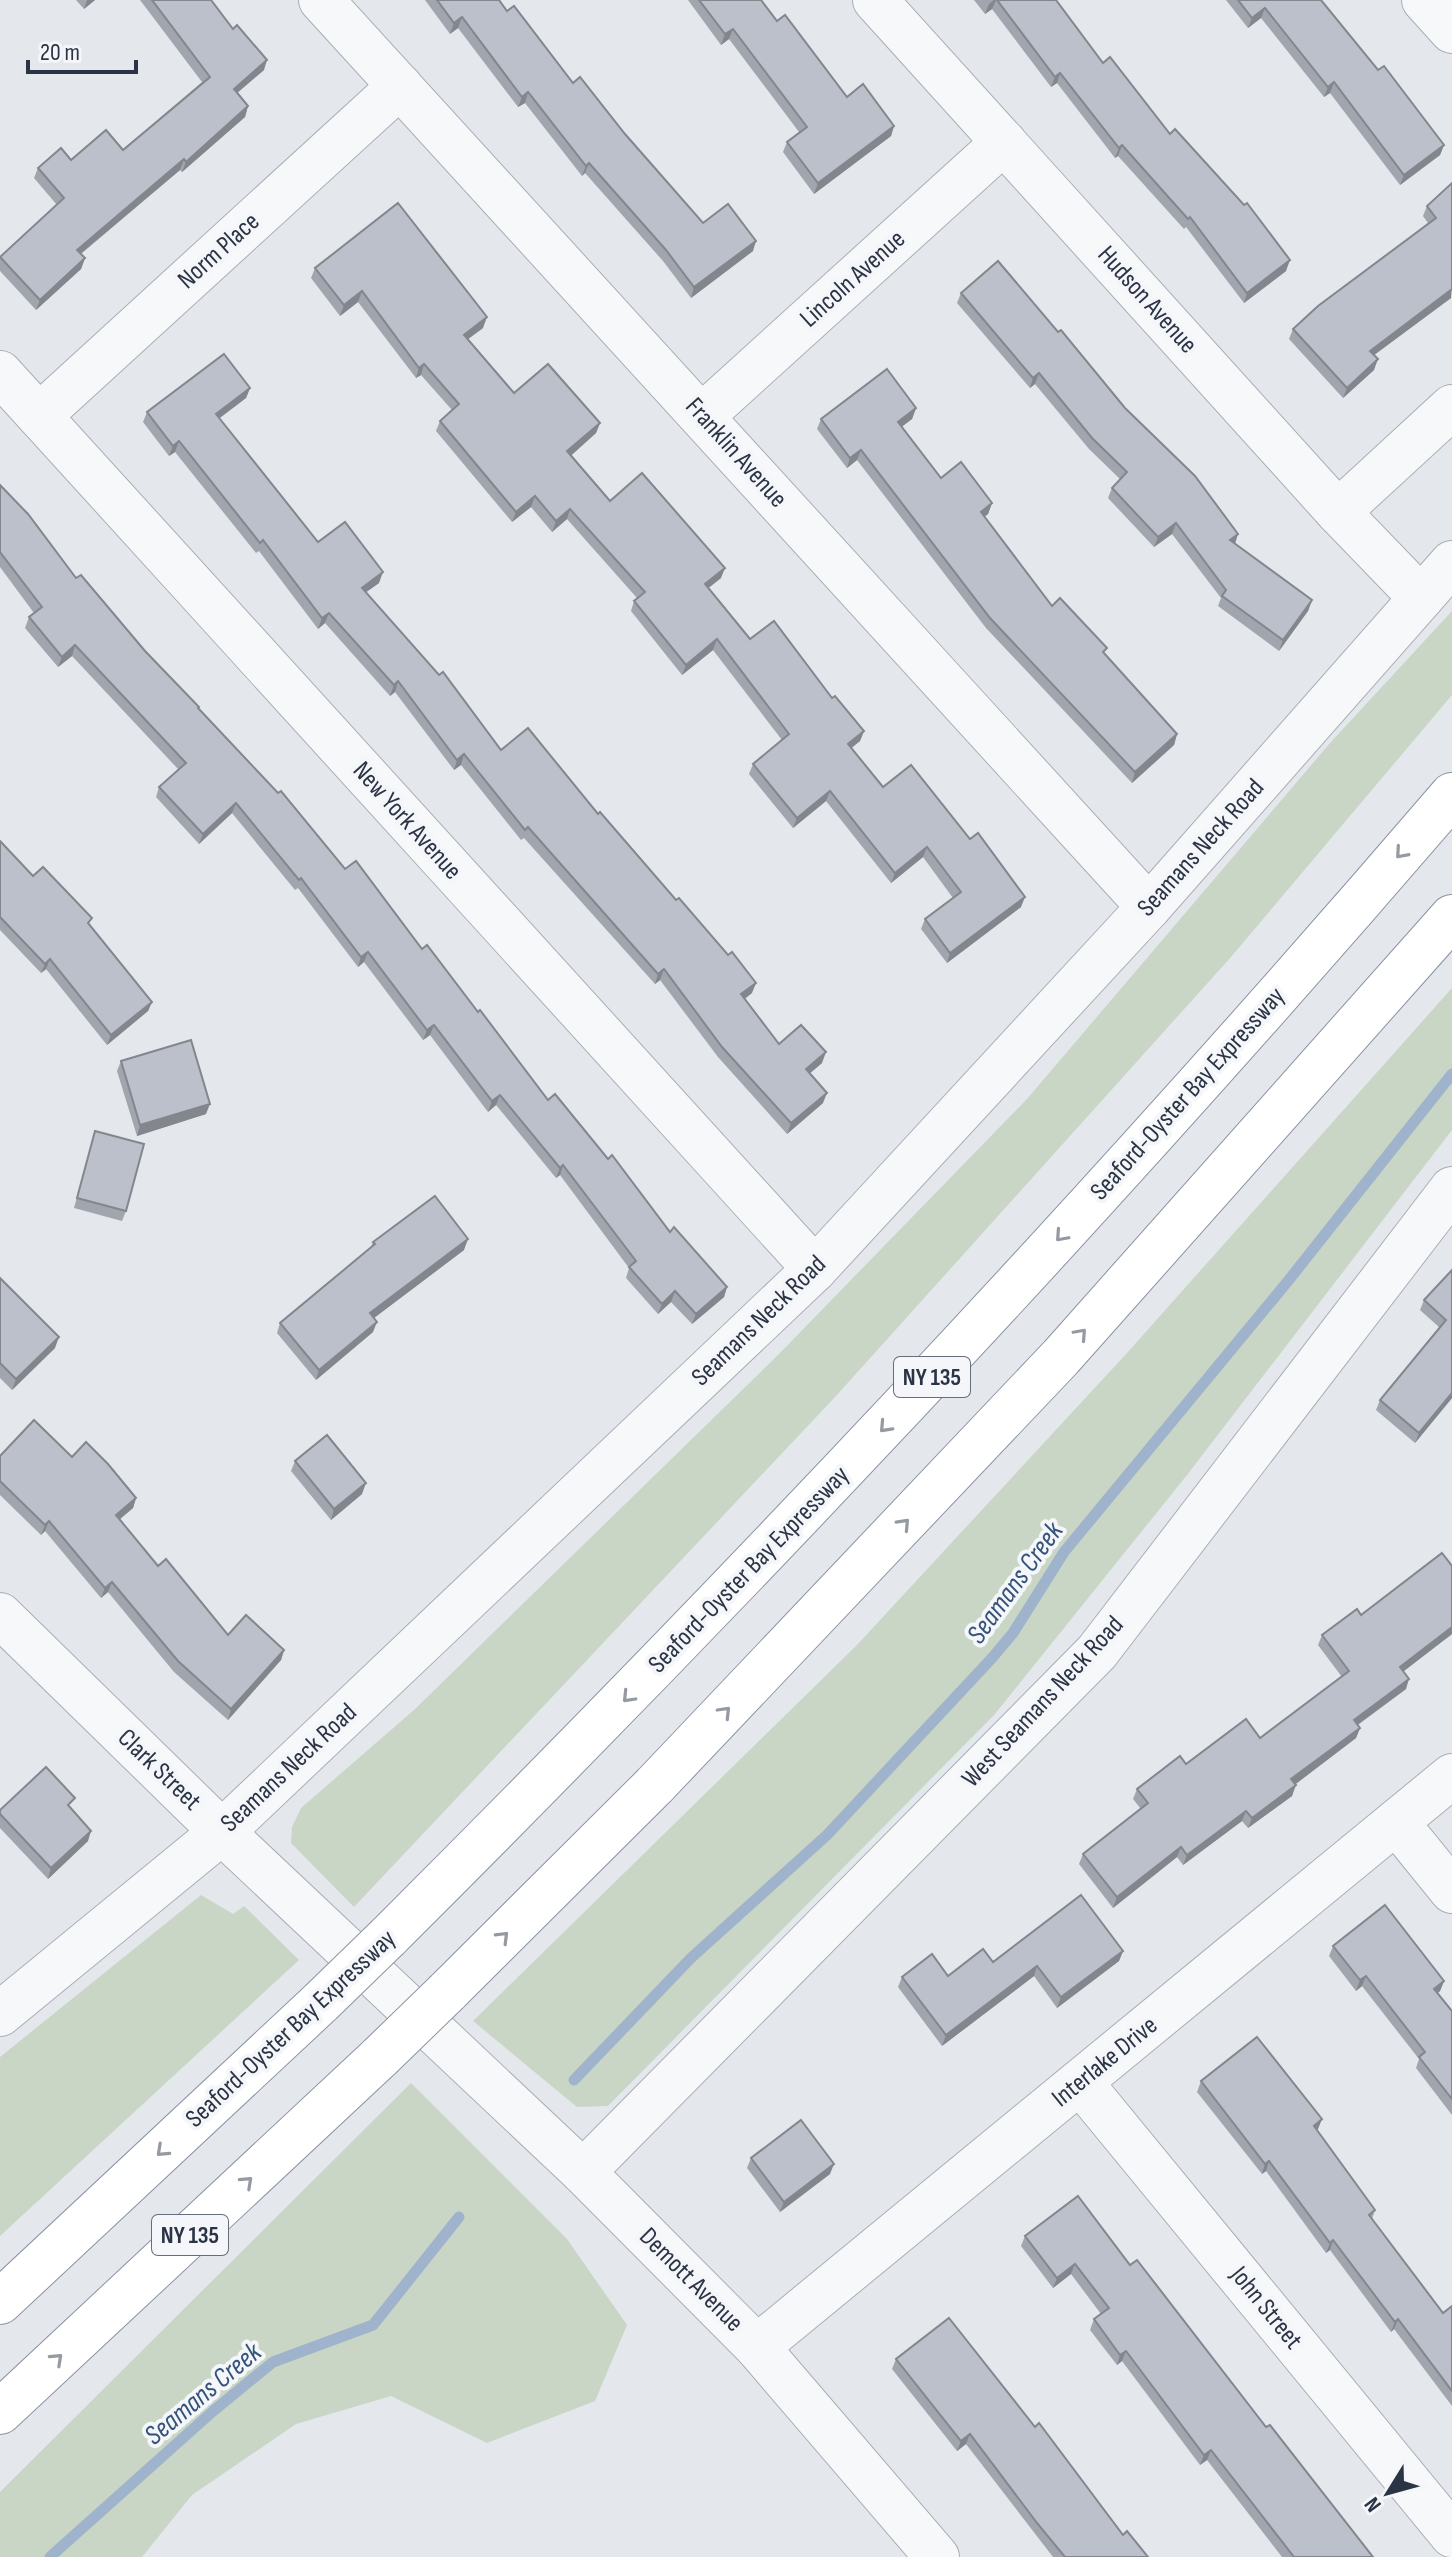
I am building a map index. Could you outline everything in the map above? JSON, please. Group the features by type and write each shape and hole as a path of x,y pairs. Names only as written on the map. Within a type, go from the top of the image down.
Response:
{"highway":[{"name":"Seaford-Oyster Bay Expressway","path":"0,2302 321,2002 596,1730 1002,1302 1452,795"},
{"name":"NY 135","path":"0,2412 437,2007 654,1786 1050,1368 1452,917"}],"street":[{"name":"Franklin Avenue","path":"321,0 1149,907"},
{"name":"Hudson Avenue","path":"875,0 1338,512 1421,598"},
{"path":"1424,0 1452,31"},
{"name":"Norm Place","path":"39,416 400,86"},
{"name":"Lincoln Avenue","path":"702,416 1004,142"},
{"name":"New York Avenue","path":"0,373 815,1269"},
{"path":"1338,512 1452,407"},
{"name":"Seamans Neck Road","path":"0,2014 222,1832 815,1269 1149,907 1452,563"},
{"name":"West Seamans Neck Road","path":"583,2172 1097,1652 1452,1189"},
{"name":"Clark Street","path":"0,1615 222,1832 437,2007"},
{"name":"Interlake Drive","path":"757,2347 1452,1776"},
{"path":"1396,1822 1452,1891"},
{"name":"Demott Avenue","path":"437,2007 583,2172 757,2347 937,2557"},
{"name":"John Street","path":"1080,2082 1452,2535"}],"green space":[{"path":"1452,611 1452,695 1231,957 836,1396 354,1907 291,1843 292,1827 301,1808 414,1710 778,1355 1027,1099 1330,743"},
{"path":"1452,988 1452,1130 1187,1475 994,1715 608,2106 577,2107 473,2021 857,1645 1127,1353"},
{"path":"201,1895 233,1914 244,1906 299,1960 0,2236 0,2057"},
{"path":"411,2083 567,2239 627,2325 595,2401 487,2443 391,2396 296,2424 192,2495 142,2557 0,2557 0,2492"}],"building":[{"path":"152,0 211,0 233,29 237,25 267,60 234,89 248,106 186,162 184,159 77,250 85,258 40,300 0,257 64,198 38,168 61,148 71,160 106,130 123,150 210,77"},
{"path":"437,0 499,0 507,11 514,6 573,83 580,77 703,223 728,204 756,241 694,287 666,250 589,163 586,166 528,92 522,97 462,17 454,23"},
{"path":"699,0 761,0 777,21 785,15 847,97 863,84 894,126 818,183 787,142 807,127 733,29 725,34"},
{"path":"997,0 1056,0 1103,63 1110,57 1170,134 1175,129 1244,205 1247,203 1290,260 1247,293 1190,217 1188,219 1122,145 1119,148 1060,73 1055,77"},
{"path":"1238,0 1321,0 1378,70 1384,66 1444,145 1404,175 1334,82 1328,87 1265,8 1252,18"},
{"path":"1452,183 1452,289 1370,351 1378,359 1347,388 1293,329 1318,306 1436,218 1427,206"},
{"path":"398,203 487,317 464,335 514,393 548,364 600,423 567,451 610,501 642,473 725,568 705,584 750,639 774,621 832,698 835,696 864,731 848,744 883,787 911,765 970,839 978,833 1025,897 950,953 925,919 961,892 927,847 895,873 830,791 797,818 753,764 789,734 717,639 686,665 634,601 645,592 570,509 556,521 535,496 516,512 440,421 459,404 424,364 419,368 362,291 344,305 315,268"},
{"path":"998,261 1058,332 1061,330 1125,408 1195,476 1238,534 1230,540 1312,600 1283,640 1222,596 1226,590 1176,523 1158,537 1112,488 1127,472 1092,438 1039,373 1033,378 961,293"},
{"path":"224,354 250,388 216,414 318,542 345,522 383,572 362,588 439,675 443,672 501,750 528,728 598,814 600,812 676,900 679,898 728,955 732,952 756,983 741,994 779,1044 801,1025 826,1052 806,1069 827,1093 791,1123 722,1047 664,969 658,974 528,827 525,830 464,754 457,760 398,681 394,685 329,613 322,618 263,540 260,543 179,441 173,446 147,412"},
{"path":"887,369 916,408 898,422 941,478 961,462 992,503 981,512 1052,606 1060,598 1107,648 1103,652 1177,734 1135,772 990,618 861,450 850,458 821,419"},
{"path":"0,485 28,514 76,578 81,575 145,651 278,793 281,791 345,869 356,861 422,949 427,945 548,1100 555,1094 608,1159 612,1155 670,1232 674,1227 727,1287 696,1314 675,1291 662,1304 629,1267 636,1261 563,1165 560,1168 500,1095 492,1101 434,1025 427,1030 368,952 361,957 301,878 299,880 236,803 203,834 159,787 186,763 75,645 62,657 29,617 42,607 0,552"},
{"path":"0,841 33,876 43,867 92,918 88,923 152,1002 111,1035 50,959 45,964 0,917"},
{"path":"191,1040 210,1104 140,1125 121,1061"},
{"path":"95,1131 144,1144 126,1211 77,1198"},
{"path":"435,1196 468,1239 370,1313 377,1322 319,1370 280,1323 375,1244 373,1242"},
{"path":"1452,1270 1452,1393 1419,1433 1380,1400 1446,1320 1424,1300"},
{"path":"0,1278 59,1337 16,1379 0,1363"},
{"path":"34,1420 72,1457 86,1442 108,1464 136,1498 116,1515 158,1566 166,1559 228,1635 246,1615 284,1650 231,1709 178,1661 112,1582 105,1588 49,1521 45,1525 0,1481 0,1456"},
{"path":"327,1435 366,1483 334,1509 295,1461"},
{"path":"1442,1553 1452,1566 1452,1627 1400,1667 1409,1679 1354,1720 1360,1728 1291,1779 1296,1785 1252,1818 1246,1811 1187,1855 1181,1847 1117,1897 1083,1854 1148,1803 1137,1789 1180,1756 1186,1764 1246,1719 1260,1738 1349,1671 1322,1635 1357,1609 1361,1615"},
{"path":"46,1767 75,1798 68,1805 91,1831 51,1868 0,1814 0,1810"},
{"path":"1081,1895 1123,1951 1061,1997 1037,1966 946,2035 902,1977 932,1954 948,1976 983,1949 993,1962"},
{"path":"1385,1905 1444,1981 1434,1989 1452,2011 1452,2099 1419,2057 1425,2052 1366,1976 1360,1980 1333,1946"},
{"path":"1257,2037 1322,2119 1314,2126 1375,2210 1369,2215 1443,2313 1452,2306 1452,2391 1398,2319 1395,2322 1333,2240 1330,2243 1269,2161 1265,2164 1201,2081"},
{"path":"801,2120 834,2164 784,2202 751,2158"},
{"path":"1078,2196 1130,2265 1137,2260 1266,2427 1270,2425 1373,2557 1294,2557 1211,2450 1204,2455 1126,2351 1120,2355 1094,2319 1109,2308 1075,2264 1057,2278 1025,2236"},
{"path":"949,2318 1035,2427 1039,2423 1123,2535 1127,2531 1148,2557 1065,2557 970,2434 961,2441 896,2359"}],"waterway":[{"name":"Seamans Creek","path":"574,2080 691,1958 827,1835 992,1658 1013,1633 1064,1552 1288,1281 1452,1074"},
{"name":"Seamans Creek","path":"50,2557 212,2412 273,2362 373,2325 459,2217"}]}
